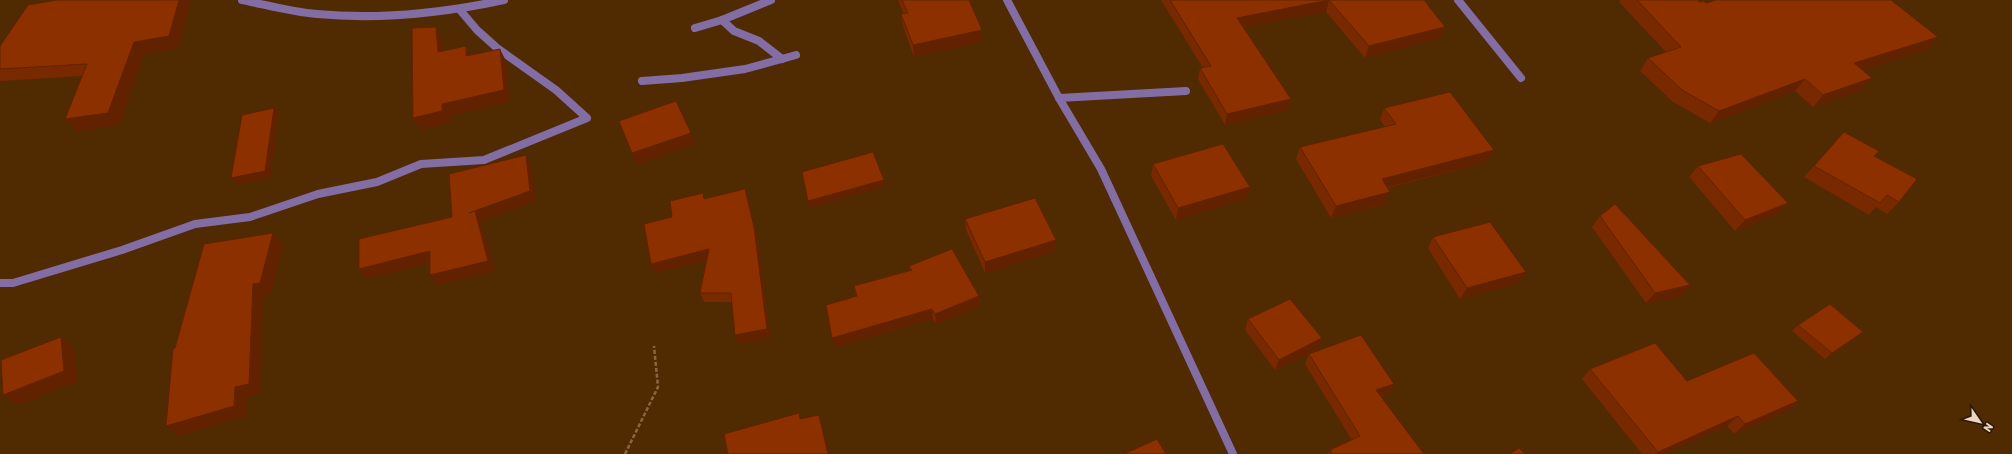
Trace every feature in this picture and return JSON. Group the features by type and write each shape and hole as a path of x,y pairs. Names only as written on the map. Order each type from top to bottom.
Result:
{"street":[{"path":"242,0 327,15 397,16 460,10 504,0"},
{"path":"695,28 722,20 771,0"},
{"path":"1007,0 1059,98 1101,169 1233,454"},
{"path":"1458,0 1521,78"},
{"path":"0,283 13,283 122,250 194,224 250,217 318,194 377,182 421,164 484,160 587,118 556,90 497,48 477,30 460,10"},
{"path":"722,20 734,31 759,40 782,59"},
{"path":"642,81 682,78 745,69 796,55"},
{"path":"1059,98 1186,91"}],"path":[{"path":"625,454 658,387 654,346"}],"building":[{"path":"57,0 179,0 169,36 134,42 108,113 65,119 87,64 0,69 0,46 28,5"},
{"path":"902,0 969,0 982,30 913,45 901,14 908,13"},
{"path":"1170,0 1329,0 1237,18 1291,99 1227,114 1200,68 1211,66"},
{"path":"1329,0 1424,0 1445,27 1369,46"},
{"path":"1637,0 1698,0 1699,2 1704,1 1706,3 1716,0 1891,0 1938,37 1854,63 1872,78 1823,95 1805,79 1719,111 1682,90 1648,58 1681,47"},
{"path":"436,27 438,52 466,46 466,56 500,49 504,90 442,104 442,111 413,118 412,28"},
{"path":"1450,92 1494,150 1382,179 1390,192 1336,206 1300,147 1396,124 1384,108"},
{"path":"676,101 691,133 632,153 619,121"},
{"path":"274,108 265,171 231,178 242,115"},
{"path":"1844,132 1879,151 1874,156 1917,179 1899,202 1887,195 1880,203 1814,166"},
{"path":"1223,144 1250,187 1178,208 1153,164"},
{"path":"873,152 884,180 808,201 802,172"},
{"path":"1741,154 1788,203 1745,220 1698,166"},
{"path":"526,155 530,191 469,213 475,211 488,261 430,275 430,251 359,269 359,239 452,217 449,174"},
{"path":"745,189 754,227 767,329 735,335 731,293 700,293 709,249 651,264 644,224 672,217 670,201 703,193 704,199"},
{"path":"1035,198 1056,240 985,262 965,219"},
{"path":"1615,204 1690,285 1655,293 1600,216"},
{"path":"1490,222 1526,272 1467,288 1433,237"},
{"path":"273,233 260,283 253,284 249,384 235,387 234,406 166,426 173,349 175,348 204,244"},
{"path":"952,249 979,296 935,314 932,309 832,338 826,305 857,296 854,286 912,270 909,266"},
{"path":"1290,299 1322,338 1279,360 1248,319"},
{"path":"1830,304 1863,332 1832,353 1798,325"},
{"path":"1361,335 1394,384 1376,390 1424,454 1332,454 1330,450 1360,436 1309,354"},
{"path":"61,337 64,371 3,395 1,360"},
{"path":"1655,343 1687,381 1754,353 1798,401 1745,424 1738,416 1658,452 1590,369"},
{"path":"799,413 800,419 819,415 828,454 728,454 724,434"},
{"path":"1157,439 1166,454 1124,454"},
{"path":"1519,448 1525,454 1510,454"}]}
